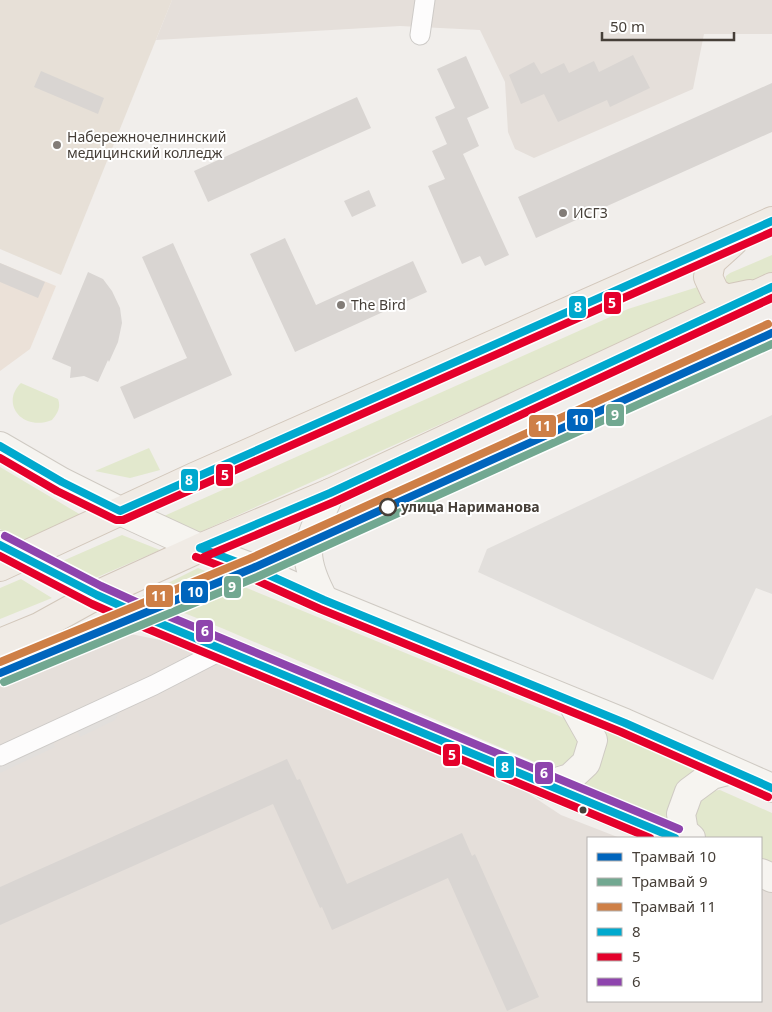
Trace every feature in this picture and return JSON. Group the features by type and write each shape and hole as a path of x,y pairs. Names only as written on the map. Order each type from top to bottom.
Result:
{"main road":[{"path":"7,556 120,511 772,221"},
{"path":"740,236 711,262 708,277 715,292 726,299 769,289"},
{"path":"0,643 39,627 97,595 200,548 330,493 769,289"},
{"path":"0,446 62,482 200,548 253,568 324,600 571,701 772,788"},
{"path":"324,600 316,586 308,553 310,542 330,493"},
{"path":"7,556 222,650 673,837"},
{"path":"546,785 570,778 586,764 593,740 571,701"},
{"path":"690,837 684,832 681,814 689,792 712,775 731,770"}],"street":[{"path":"420,35 425,0"},
{"path":"0,756 154,685 222,650"}],"shaded area":[{"name":"Набережночелнинский медицинский колледж","path":"0,0 172,0 61,275 0,249"},
{"path":"172,0 772,0 772,34 704,34 693,89 534,158 515,149 508,132 505,82 480,30 400,26 156,40"},
{"path":"0,263 56,286 30,349 0,371"},
{"path":"772,415 772,594 756,588 713,680 478,572 487,549"},
{"path":"106,629 170,642 514,784 561,815 617,837 587,837 587,1002 762,1002 762,887 772,891 772,1012 0,1012 0,670 68,640"},
{"path":"123,705 115,720 80,737 75,727"},
{"path":"50,736 55,747 0,773 0,760"}],"green space":[{"path":"772,255 772,276 732,290 725,282 726,276 730,273"},
{"path":"704,285 712,303 200,532 164,516 628,309"},
{"path":"21,383 58,399 58,410 52,420 41,423 32,422 23,419 17,414 13,399 15,391"},
{"path":"149,448 160,470 130,478 95,471"},
{"path":"0,467 81,515 22,542 0,529"},
{"path":"122,535 160,550 93,579 58,563"},
{"path":"198,568 574,722 578,742 576,756 564,764 544,766 224,629 142,596"},
{"path":"21,579 52,598 0,619 0,588"},
{"path":"596,724 700,770 688,775 680,784 672,825 576,789"},
{"path":"720,790 772,813 772,865 762,860 762,837 705,837 696,831 694,805 711,791"}],"building":[{"path":"633,55 650,88 610,107 607,100 558,122 544,94 521,104 509,75 534,62 541,74 564,63 569,73 594,61 599,72"},
{"path":"466,56 489,108 467,118 479,146 463,154 509,255 485,266 480,256 462,264 428,186 445,179 432,151 447,144 435,117 455,108 437,69"},
{"path":"41,71 104,98 98,114 34,87"},
{"path":"772,83 772,132 536,238 518,197"},
{"path":"357,97 371,128 208,202 194,171"},
{"path":"369,190 376,206 352,217 344,201"},
{"path":"285,238 316,305 413,261 427,292 295,352 250,254"},
{"path":"173,243 232,375 134,419 120,387 187,358 142,257"},
{"path":"0,263 45,282 38,298 0,282"},
{"path":"88,272 103,279 112,291 120,308 122,323 118,342 98,382 84,376 70,378 71,367 52,359"},
{"path":"287,759 297,780 300,779 347,884 462,833 472,856 475,854 539,997 507,1011 448,878 332,930 322,907 320,908 273,804 0,925 0,887"}],"tram line":[{"name":"11","path":"0,662 249,559 768,324"},
{"name":"10","path":"0,673 253,568 772,333"},
{"name":"9","path":"4,682 257,577 772,344"}],"transit line":[{"name":"8","path":"0,446 62,482 120,511 772,221"},
{"name":"5","path":"0,458 57,491 116,520 123,520 772,232"},
{"name":"8","path":"200,548 330,493 772,287"},
{"name":"5","path":"204,557 334,502 772,298"},
{"name":"6","path":"5,536 101,586 156,611 679,829"},
{"name":"8","path":"0,545 97,595 152,620 673,837"},
{"name":"8","path":"200,548 253,568 324,600 625,723 772,788"},
{"name":"5","path":"0,556 92,604 148,629 648,837"},
{"name":"5","path":"196,557 249,577 320,609 621,732 768,797"}],"place":[{"name":"Набережночелнинский медицинский колледж","path":"57,145"},
{"name":"ИСГЗ","path":"563,213"},
{"name":"The Bird","path":"341,305"},
{"name":"улица Нариманова","path":"388,507"}]}
